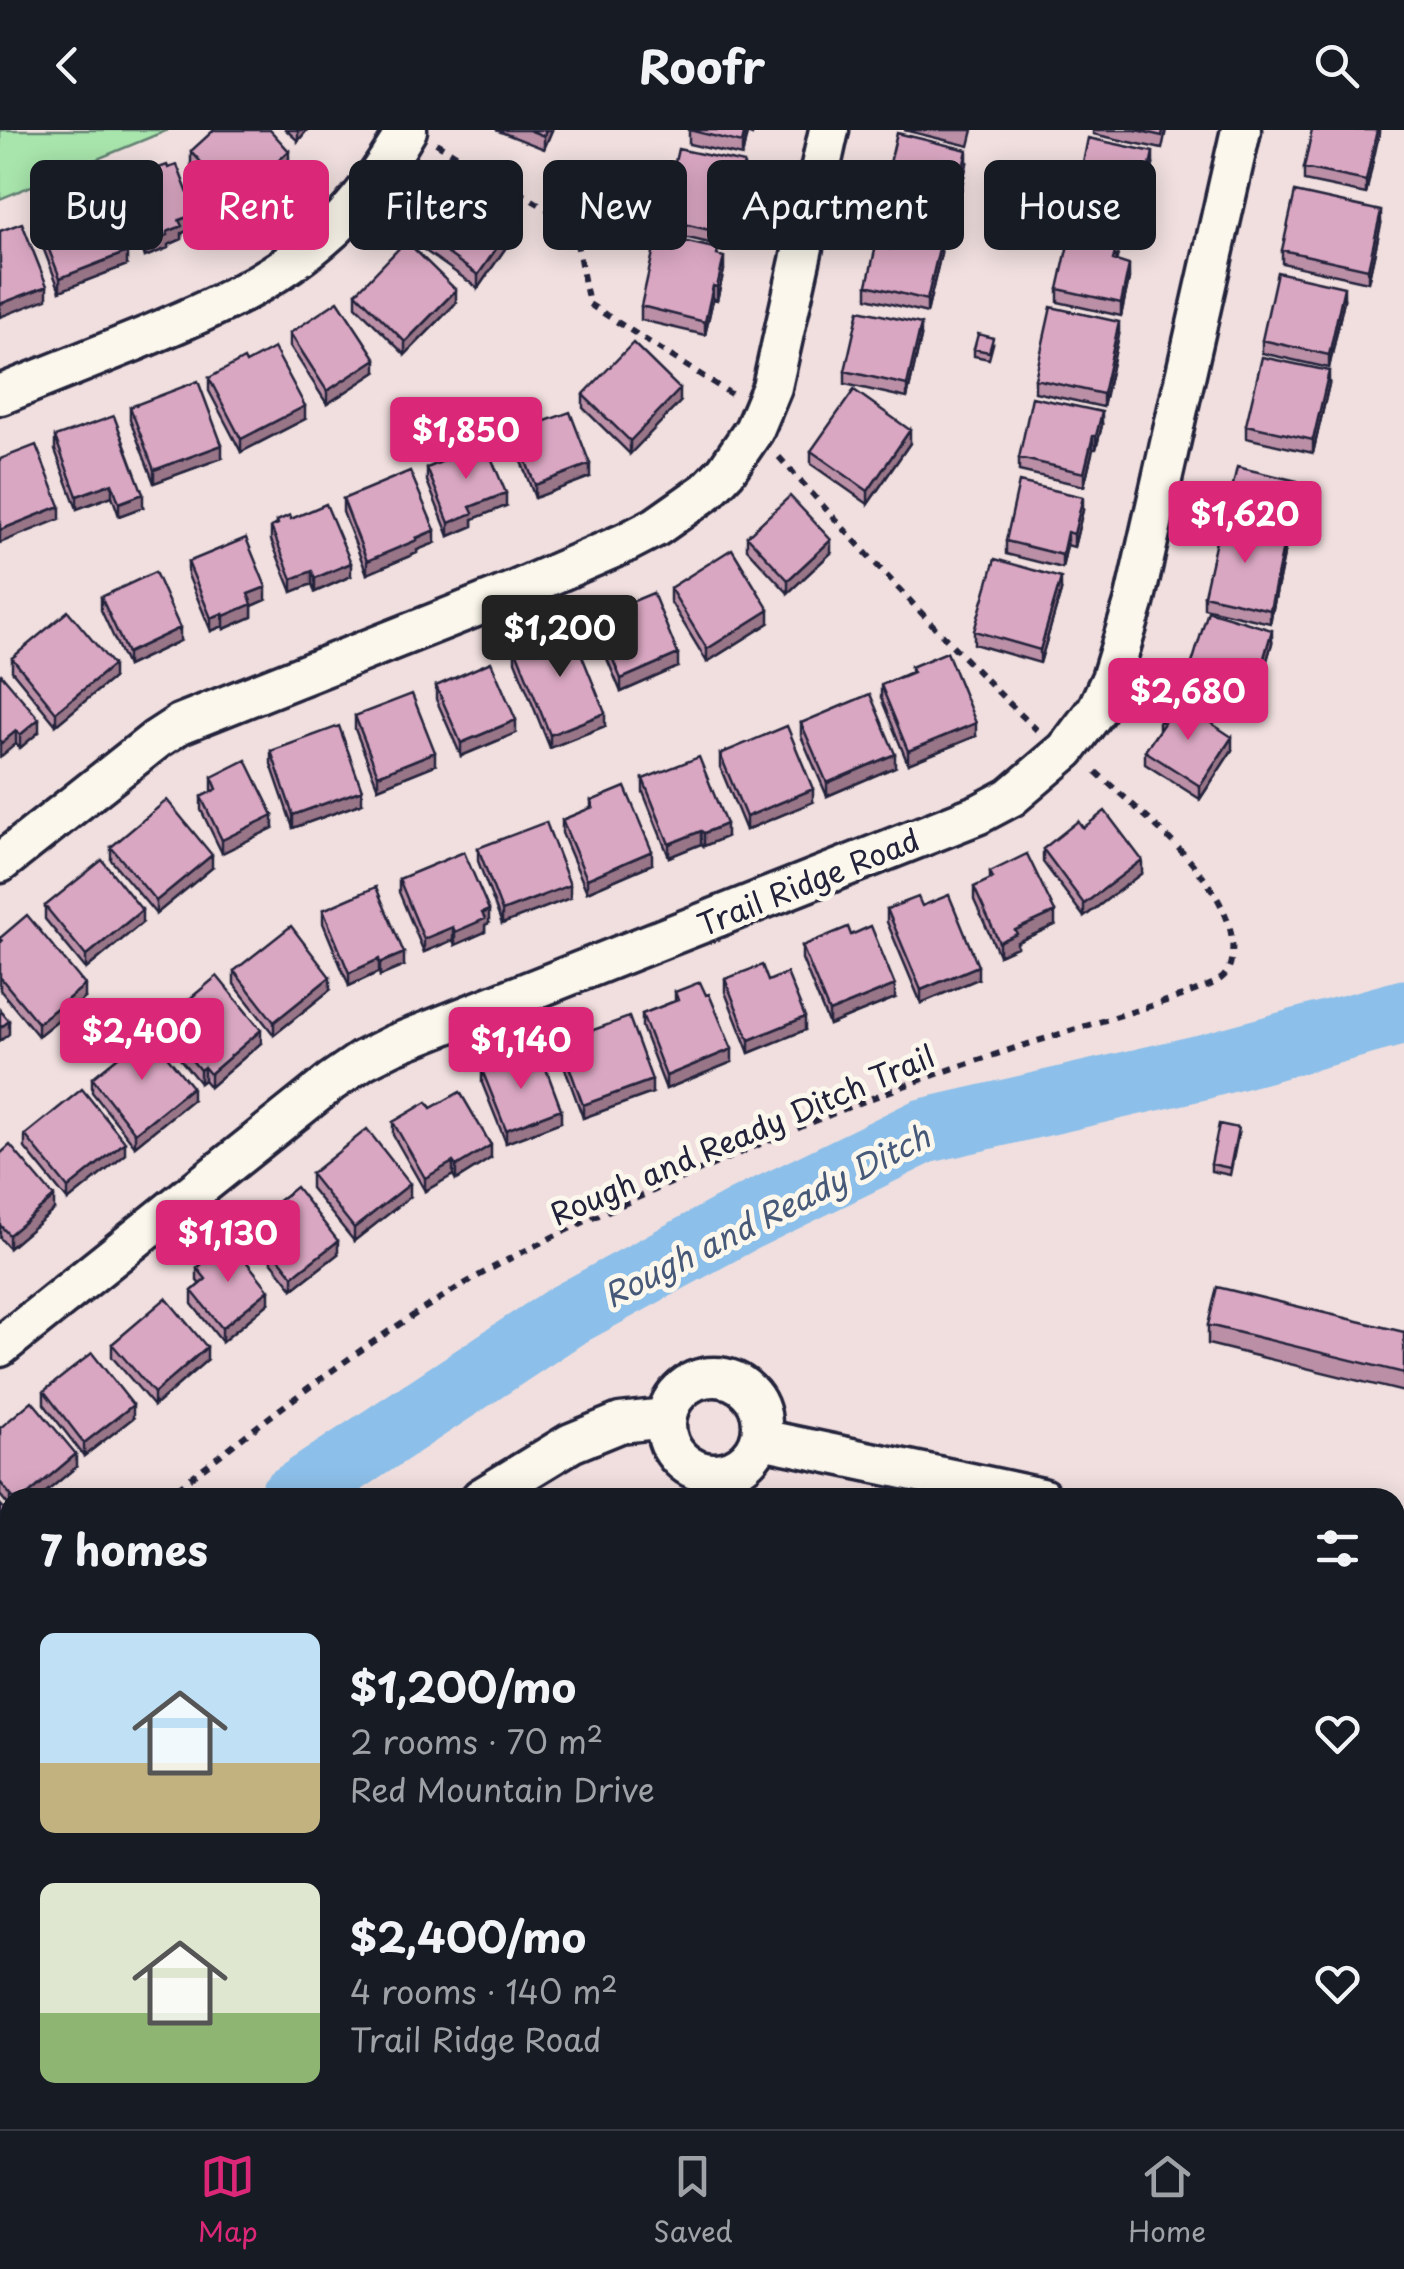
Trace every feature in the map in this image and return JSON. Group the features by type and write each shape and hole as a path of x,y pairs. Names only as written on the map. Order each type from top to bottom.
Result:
{"street":[{"path":"0,863 180,724 498,598 625,543 656,527 707,491 726,471 758,421 779,360 829,130"},
{"name":"Trail Ridge Road","path":"0,1347 363,1060 979,814 1011,797 1065,750 1105,695 1134,604 1241,130"},
{"path":"0,396 249,291 336,226 418,135"},
{"path":"709,1376 740,1384 760,1408 760,1439 754,1454 728,1472 711,1474 695,1470 682,1462 666,1434 671,1402 681,1389 709,1376"},
{"path":"498,1488 571,1443 620,1423 666,1418"},
{"path":"760,1439 994,1488"}],"path":[{"path":"418,135 560,216 574,229 589,304 758,421 976,670 1065,750"},
{"name":"Rough and Ready Ditch Trail","path":"178,1488 289,1401 374,1342 441,1297 542,1243 850,1107 1182,996 1222,978 1230,965 1232,936 1210,884 1160,831 1065,750"}],"green space":[{"path":"0,130 168,130 95,160 30,160 30,187 0,199"}],"building":[{"path":"214,130 270,130 289,151 279,160 199,160 191,151"},
{"path":"689,130 745,130 742,143"},
{"path":"1136,130 1163,130 1162,136"},
{"path":"1312,130 1377,130 1366,181 1304,168"},
{"path":"897,133 967,150 964,164 964,160 891,160"},
{"path":"1088,138 1153,152 1151,160 1084,160"},
{"path":"678,149 730,160 707,160 707,229 687,225 687,160 675,160"},
{"path":"177,165 183,180 183,219 179,220 182,226 163,237 163,166"},
{"path":"1295,192 1381,211 1368,269 1282,250"},
{"path":"22,223 47,286 0,304 0,231"},
{"path":"687,242 718,250 717,255 724,257 705,322 641,306 654,250 687,250"},
{"path":"49,250 126,250 127,252 60,278"},
{"path":"397,250 415,250 456,290 405,342 356,293"},
{"path":"443,250 495,250 478,275"},
{"path":"875,250 939,250 927,300 867,285"},
{"path":"1067,250 1116,250 1113,260 1129,265 1121,303 1058,289"},
{"path":"1277,272 1344,287 1329,355 1262,340"},
{"path":"338,301 376,359 327,391 290,333"},
{"path":"1051,307 1119,322 1103,394 1035,379"},
{"path":"859,310 921,324 907,385 845,371"},
{"path":"978,334 993,338 989,352 974,349"},
{"path":"633,343 680,389 630,441 583,395"},
{"path":"274,348 305,406 241,439 209,378"},
{"path":"1262,357 1329,371 1313,440 1246,425"},
{"path":"198,381 222,445 154,470 130,407"},
{"path":"854,390 910,430 868,491 811,451"},
{"path":"1032,397 1102,412 1084,473 1019,458"},
{"path":"570,412 590,464 535,485 514,430 535,420 537,424"},
{"path":"114,416 143,494 119,503 112,483 77,496 55,437"},
{"path":"485,443 506,493 470,507 473,513 449,523 427,468"},
{"path":"36,445 60,506 0,530 0,459"},
{"path":"1237,467 1297,481 1287,521 1228,507"},
{"path":"410,471 435,530 367,561 343,499"},
{"path":"1019,482 1083,497 1074,534 1067,532 1062,555 1006,541"},
{"path":"790,496 831,540 788,580 747,536"},
{"path":"326,504 351,563 315,578 312,571 292,579 271,527 290,515 291,519"},
{"path":"1220,523 1285,537 1270,610 1204,595"},
{"path":"246,538 266,587 248,594 252,604 211,618 188,562"},
{"path":"732,549 769,610 707,649 670,588"},
{"path":"995,559 1061,578 1040,650 974,631"},
{"path":"155,572 180,628 127,653 101,597"},
{"path":"653,593 678,654 621,679 595,617"},
{"path":"68,611 113,665 56,712 12,658"},
{"path":"1208,611 1272,630 1252,699 1187,680"},
{"path":"570,626 605,713 550,735 515,648"},
{"path":"947,652 976,723 908,751 881,685"},
{"path":"491,662 516,720 461,743 436,686"},
{"path":"0,675 39,719 20,735 16,731 0,744"},
{"path":"412,694 435,752 378,775 355,716"},
{"path":"870,694 895,754 827,783 801,723"},
{"path":"1173,698 1232,737 1200,786 1145,751 1164,723 1159,720"},
{"path":"339,726 362,790 293,815 271,751"},
{"path":"787,726 813,789 746,817 720,754"},
{"path":"699,757 726,824 669,844 643,779"},
{"path":"246,760 273,815 222,840 201,797 217,789 212,777"},
{"path":"625,787 652,851 587,879 562,820 593,807 591,801"},
{"path":"167,800 212,855 156,901 111,847"},
{"path":"1105,811 1142,860 1084,904 1043,849 1078,821 1083,828"},
{"path":"546,822 570,885 502,911 478,848"},
{"path":"464,852 489,910 482,913 485,919 455,932 453,927 424,939 399,879"},
{"path":"1027,854 1055,912 1015,930 1017,934 999,942 974,887 993,878 990,872"},
{"path":"102,860 142,910 86,956 45,906"},
{"path":"376,887 404,953 349,973 323,910"},
{"path":"949,895 978,966 921,990 887,909 918,897 922,906"},
{"path":"27,915 85,985 38,1023 0,977 0,938"},
{"path":"291,926 330,977 274,1022 234,971"},
{"path":"871,926 895,985 829,1012 802,946 848,927 851,935"},
{"path":"762,965 768,981 787,973 805,1017 749,1040 725,979"},
{"path":"217,976 261,1030 210,1074 204,1067 200,1070 161,1023"},
{"path":"700,982 732,1049 666,1076 642,1014 678,1000 675,992"},
{"path":"0,1010 9,1021 0,1028"},
{"path":"629,1017 652,1080 583,1105 560,1042"},
{"path":"148,1033 192,1087 135,1133 92,1078"},
{"path":"520,1056 527,1074 545,1066 561,1109 506,1130 482,1070"},
{"path":"82,1089 125,1142 68,1188 25,1135"},
{"path":"460,1092 491,1145 456,1166 453,1162 425,1178 393,1122 427,1102 431,1108"},
{"path":"1219,1124 1238,1128 1230,1168 1211,1164"},
{"path":"367,1129 410,1184 354,1228 311,1174"},
{"path":"10,1145 54,1197 9,1235 0,1225 0,1154"},
{"path":"296,1187 338,1241 293,1276 251,1223"},
{"path":"230,1241 269,1290 222,1328 192,1291 206,1279 197,1268"},
{"path":"1217,1287 1404,1332 1404,1373 1208,1325"},
{"path":"166,1298 207,1347 154,1393 112,1344"},
{"path":"92,1353 133,1405 84,1443 44,1391"},
{"path":"32,1401 76,1454 36,1488 5,1488 0,1482 0,1428"}],"waterway":[{"name":"Rough and Ready Ditch","path":"306,1488 566,1316 744,1219 924,1131 1202,1067 1404,1012"}]}
